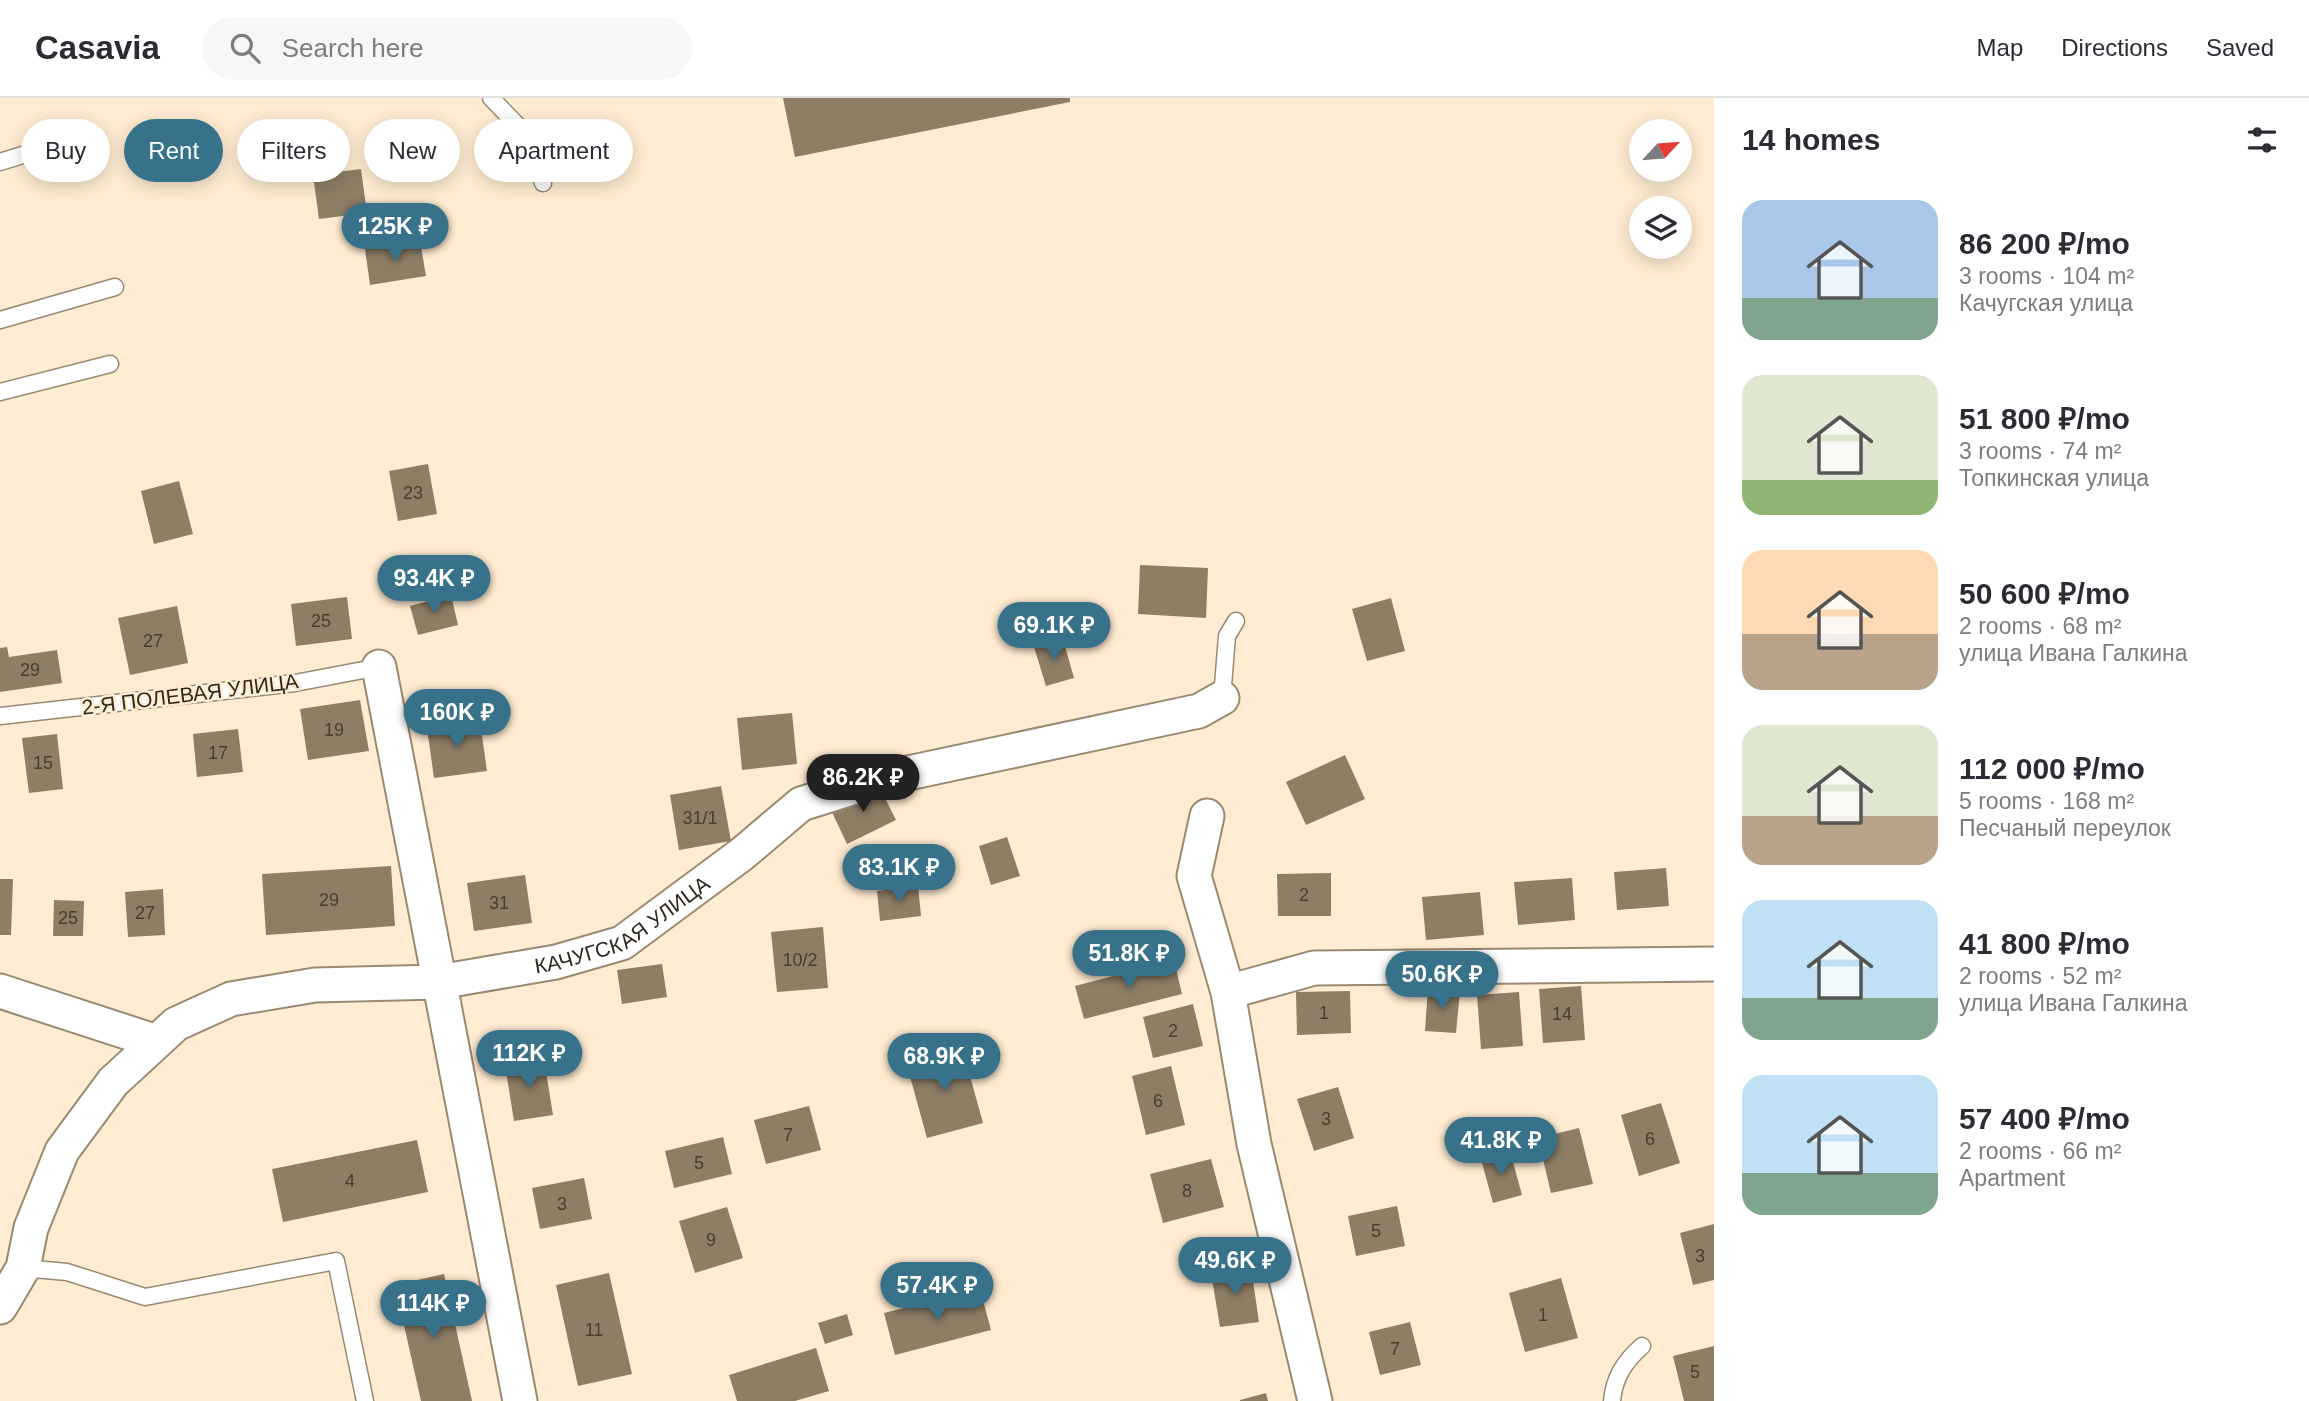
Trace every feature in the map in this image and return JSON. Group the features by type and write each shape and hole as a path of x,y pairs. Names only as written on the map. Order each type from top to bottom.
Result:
{"street":[{"path":"379,667 520,1401"},
{"name":"КАЧУГСКАЯ УЛИЦА","path":"0,1307 23,1268 31,1228 62,1151 113,1082 154,1041 176,1024 231,999 315,985 439,982 556,962 622,943 742,854 801,804 880,779 1199,711 1222,698"},
{"path":"1207,816 1194,876 1228,992 1254,1144 1315,1401"},
{"path":"1228,992 1314,968 1714,964"},
{"path":"0,991 154,1041"}],"lane":[{"path":"491,98 522,130 543,183"},
{"path":"0,162 21,155"},
{"path":"0,320 115,287"},
{"path":"0,392 110,364"},
{"path":"1222,698 1227,636 1236,621"},
{"name":"2-Я ПОЛЕВАЯ УЛИЦА","path":"0,716 295,683 379,667"},
{"path":"23,1268 67,1272 145,1297 336,1261 365,1401"},
{"path":"1612,1401 1614,1385 1622,1368 1642,1346"}],"building":[{"path":"783,98 1070,98 1070,102 795,157"},
{"path":"361,169 367,213 319,219 314,182 350,182 350,170"},
{"path":"420,241 426,276 370,285 365,249"},
{"path":"428,464 437,514 398,521 389,471"},
{"path":"179,481 193,534 154,544 141,491"},
{"path":"1140,565 1208,568 1206,618 1138,614"},
{"path":"451,595 458,625 418,635 410,606"},
{"path":"347,597 352,639 296,646 291,604"},
{"path":"1391,598 1405,651 1367,661 1352,609"},
{"path":"177,606 188,663 130,675 118,618"},
{"path":"1063,639 1074,678 1046,686 1034,647"},
{"path":"7,647 9,657 57,650 62,683 0,692 0,648"},
{"path":"360,700 369,751 308,760 300,709"},
{"path":"792,713 797,764 742,770 737,718"},
{"path":"480,721 487,771 434,778 427,728"},
{"path":"238,729 243,772 197,777 193,734"},
{"path":"57,734 63,789 29,793 22,738"},
{"path":"1345,755 1365,799 1306,825 1286,782"},
{"path":"878,784 896,820 847,844 830,808"},
{"path":"721,786 731,841 679,850 670,795"},
{"path":"1007,837 1020,876 991,885 979,846"},
{"path":"391,866 395,926 266,935 262,874"},
{"path":"1666,868 1669,906 1617,910 1614,872"},
{"path":"1331,873 1331,916 1278,916 1277,874"},
{"path":"525,875 532,923 474,931 467,883"},
{"path":"1572,878 1575,920 1518,925 1514,882"},
{"path":"0,879 13,879 11,935 0,935"},
{"path":"918,886 921,916 880,921 877,891"},
{"path":"163,889 165,935 128,937 125,892"},
{"path":"1480,892 1484,935 1426,940 1422,897"},
{"path":"54,900 84,901 83,936 53,936"},
{"path":"823,927 828,988 777,992 771,932"},
{"path":"1174,960 1182,994 1084,1019 1075,986"},
{"path":"662,964 667,997 622,1004 617,970"},
{"path":"1581,986 1585,1040 1543,1043 1539,989"},
{"path":"1428,988 1460,991 1456,1033 1425,1031"},
{"path":"1350,991 1351,1033 1297,1035 1296,992"},
{"path":"1519,992 1523,1046 1481,1049 1477,995"},
{"path":"1193,1004 1203,1046 1153,1058 1143,1017"},
{"path":"962,1047 983,1123 927,1138 906,1062"},
{"path":"544,1059 553,1115 514,1121 505,1065"},
{"path":"1171,1066 1185,1125 1146,1135 1132,1076"},
{"path":"1338,1087 1354,1138 1314,1151 1297,1099"},
{"path":"1661,1103 1680,1163 1639,1176 1621,1115"},
{"path":"809,1106 821,1150 766,1164 754,1120"},
{"path":"1579,1128 1593,1184 1551,1193 1538,1138"},
{"path":"723,1137 732,1174 674,1188 665,1151"},
{"path":"417,1140 428,1192 283,1222 272,1169"},
{"path":"1510,1151 1522,1195 1493,1203 1481,1159"},
{"path":"1211,1159 1224,1207 1163,1223 1150,1174"},
{"path":"584,1178 592,1219 540,1229 532,1188"},
{"path":"1397,1206 1405,1246 1356,1256 1348,1216"},
{"path":"727,1207 743,1258 695,1273 679,1221"},
{"path":"1714,1224 1714,1280 1693,1285 1680,1233"},
{"path":"1251,1267 1259,1322 1220,1327 1211,1273"},
{"path":"609,1273 632,1374 578,1386 556,1285"},
{"path":"444,1274 472,1401 421,1401 395,1285"},
{"path":"1561,1278 1578,1338 1525,1352 1509,1293"},
{"path":"980,1289 991,1330 895,1355 884,1313"},
{"path":"847,1314 853,1335 825,1344 818,1323"},
{"path":"1410,1322 1421,1365 1380,1375 1369,1332"},
{"path":"1714,1346 1714,1401 1684,1401 1673,1356"},
{"path":"816,1348 829,1391 795,1401 737,1401 729,1375"},
{"path":"1266,1393 1268,1401 1240,1401 1240,1400"}]}
